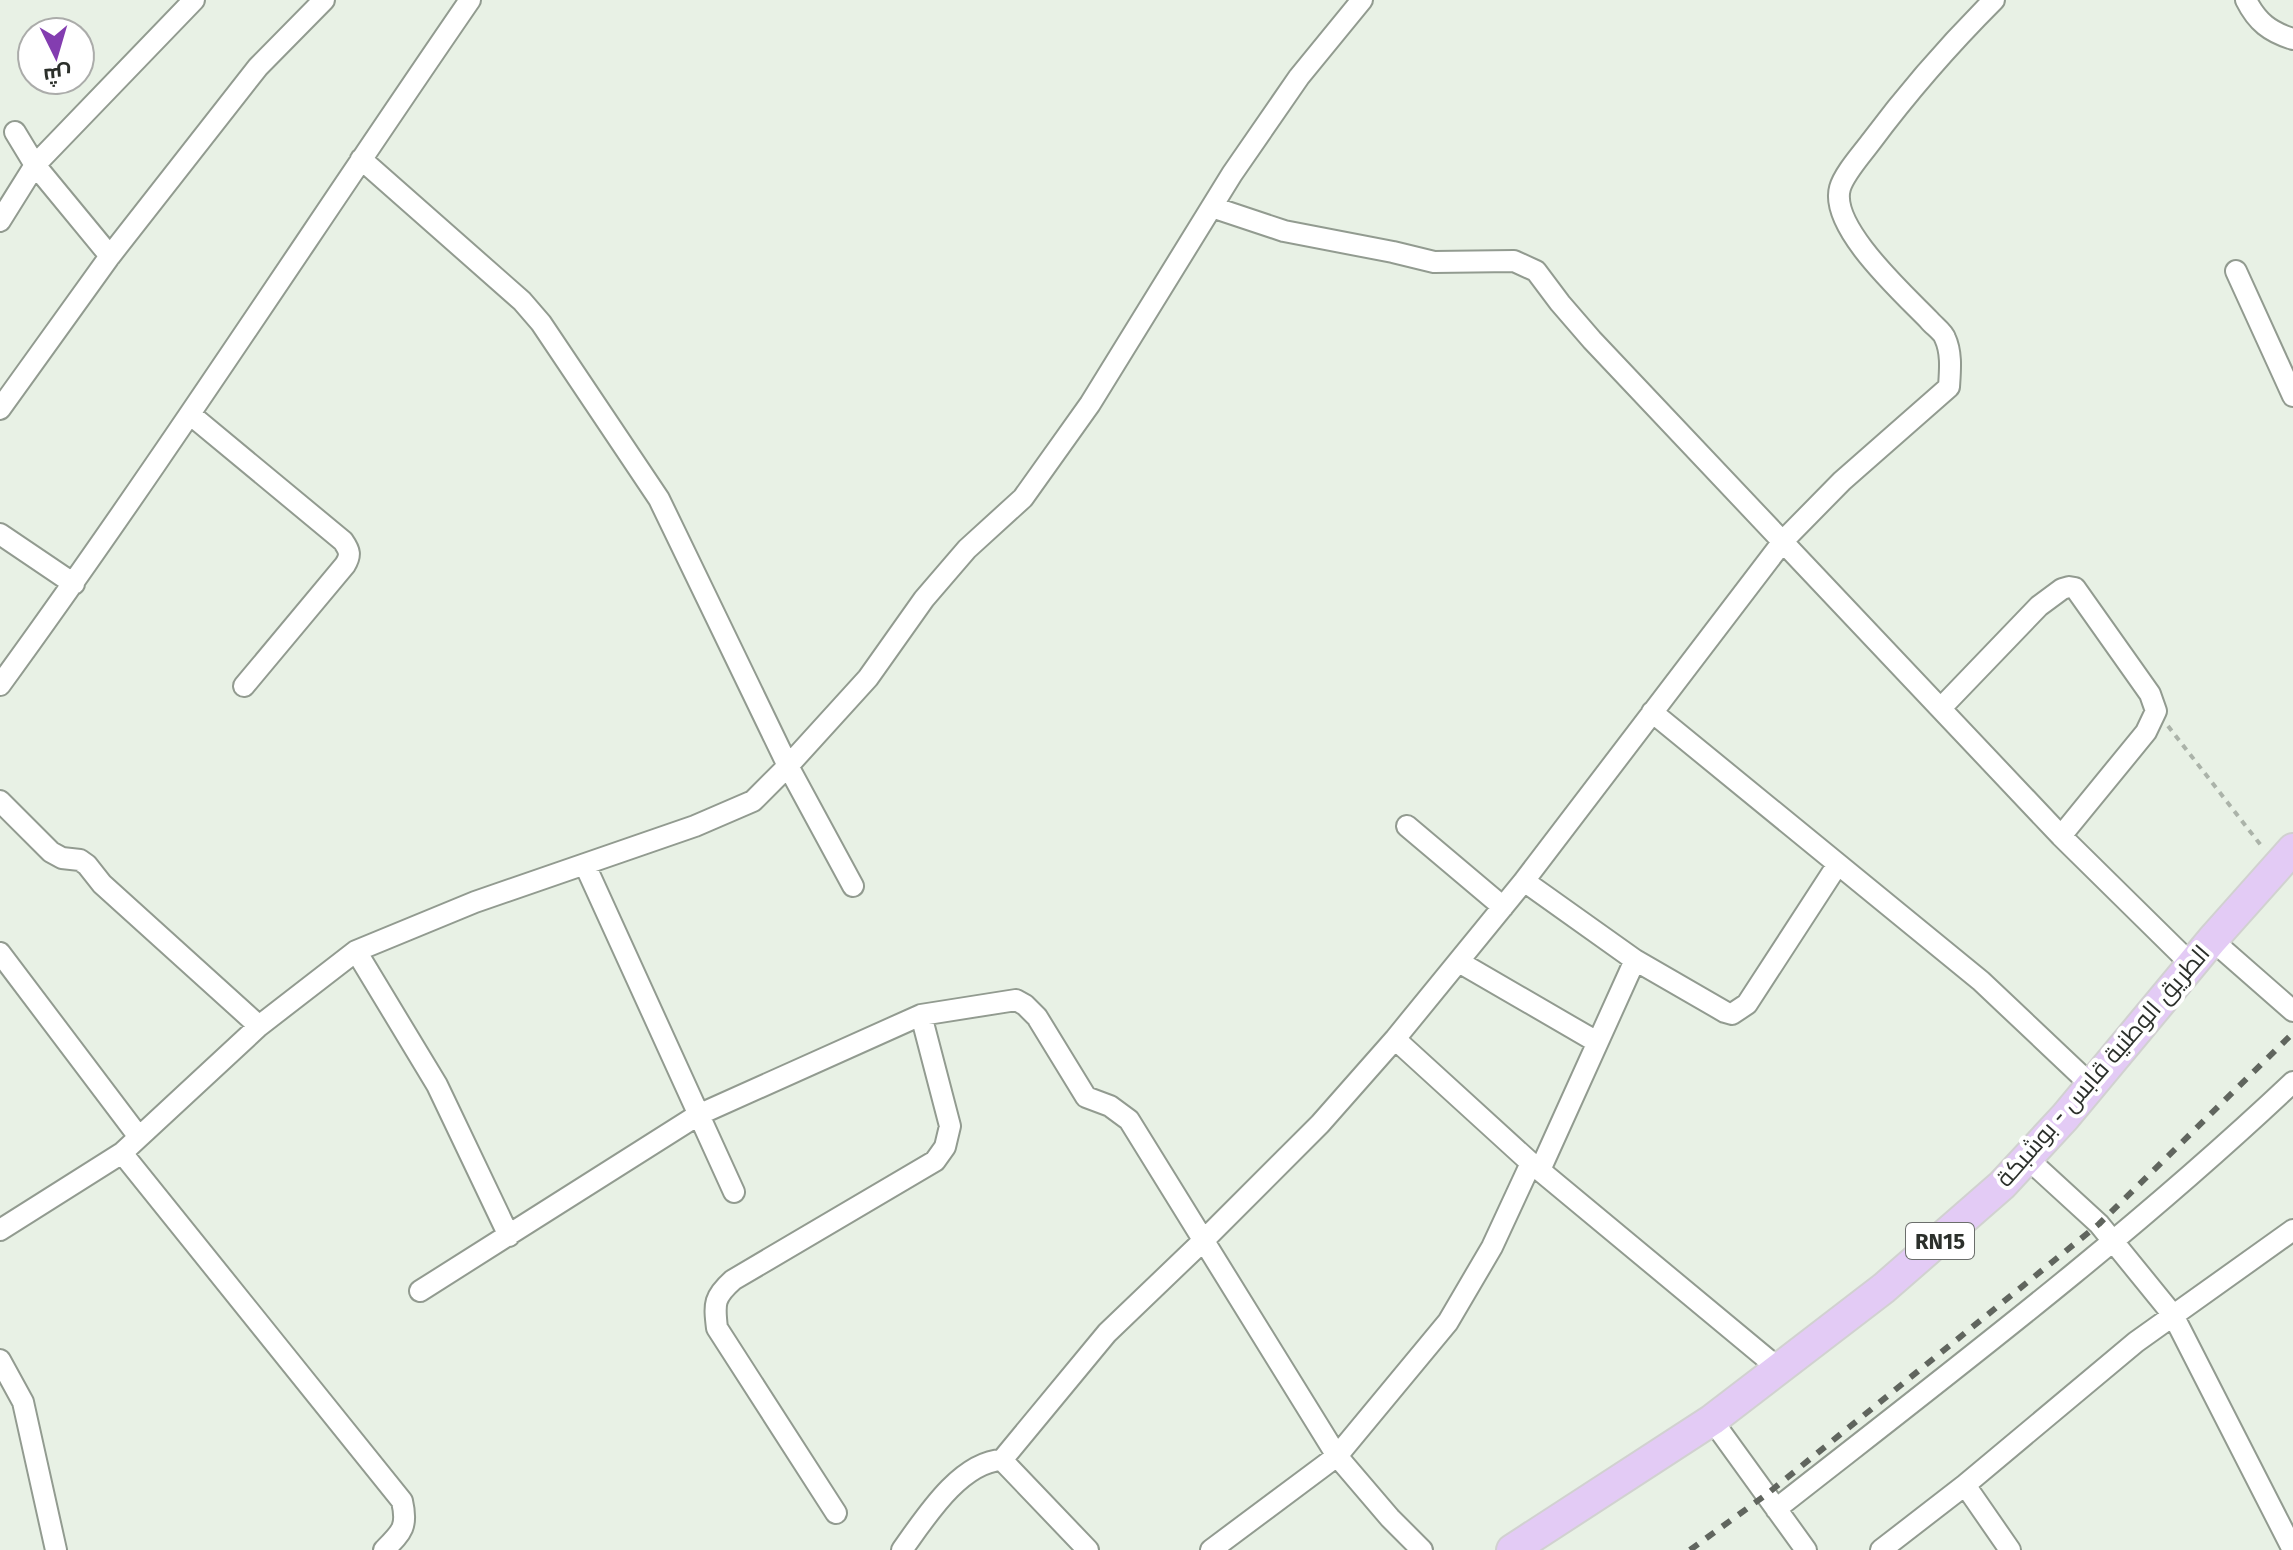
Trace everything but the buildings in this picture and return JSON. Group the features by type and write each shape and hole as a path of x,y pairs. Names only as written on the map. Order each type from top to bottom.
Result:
{"main road":[{"name":"الطريق الوطنية قابس - بوشبكة","path":"1512,1550 1712,1420 1884,1288 2002,1185 2286,858"}],"street":[{"path":"0,221 35,165 194,0"},
{"path":"0,409 110,256 258,67 324,0"},
{"path":"3,677 74,584 191,415 470,0"},
{"path":"0,1230 122,1153 259,1026 356,951 475,902 695,826 753,801 868,678 924,599 967,549 1023,498 1090,404 1232,174 1299,77 1362,0"},
{"path":"902,1550 932,1509 973,1468 1002,1460 1107,1333 1320,1124 1395,1039 1524,881 1784,540 1842,481 1949,387 1950,363 1945,337 1874,262 1850,230 1839,210 1840,188 1903,99 1960,33 1994,0"},
{"path":"2246,0 2261,23 2276,34 2293,39"},
{"path":"15,132 35,165 110,256"},
{"path":"361,159 522,301 541,323 659,499 788,766 853,886"},
{"path":"1212,207 1284,231 1434,262 1514,261 1536,271 1592,340 2061,836 2192,965"},
{"path":"2236,271 2293,396"},
{"path":"191,415 343,541 350,551 345,565 244,686"},
{"path":"0,534 74,584"},
{"path":"1941,708 2039,606 2062,589 2075,588 2150,694 2156,711 2146,732 2061,836"},
{"path":"1652,712 1981,981 2091,1085"},
{"path":"0,801 51,852 87,865 102,884 259,1026"},
{"path":"1407,826 1503,907"},
{"path":"1524,881 1635,960 1732,1014 1747,1004 1838,864"},
{"path":"585,865 734,1192"},
{"path":"2212,940 2293,1011"},
{"path":"356,951 437,1085 509,1236"},
{"path":"0,953 139,1137"},
{"path":"1211,1550 1337,1456 1448,1322 1536,1167 1635,960"},
{"path":"1459,962 1597,1042"},
{"path":"420,1291 698,1115 921,1015 1016,1000 1037,1017 1086,1097 1110,1106 1129,1120 1337,1456 1422,1550"},
{"path":"836,1513 717,1328 714,1307 719,1293 733,1280 935,1161 945,1147 950,1126 921,1015"},
{"path":"1395,1039 1536,1167 1778,1368"},
{"path":"1776,1509 2045,1298 2244,1129 2293,1082"},
{"path":"122,1153 402,1501 406,1519 400,1533 384,1550"},
{"path":"2027,1158 2099,1224 2173,1315 2293,1550"},
{"path":"1881,1550 1965,1485 2136,1342 2293,1230"},
{"path":"0,1360 23,1402 56,1550"},
{"path":"1712,1420 1806,1550"},
{"path":"1002,1460 1088,1550"},
{"path":"1965,1485 2010,1550"}],"path":[{"path":"2156,711 2286,858"}],"railway":[{"path":"1690,1550 1767,1494 2099,1224 2293,1033"}]}
